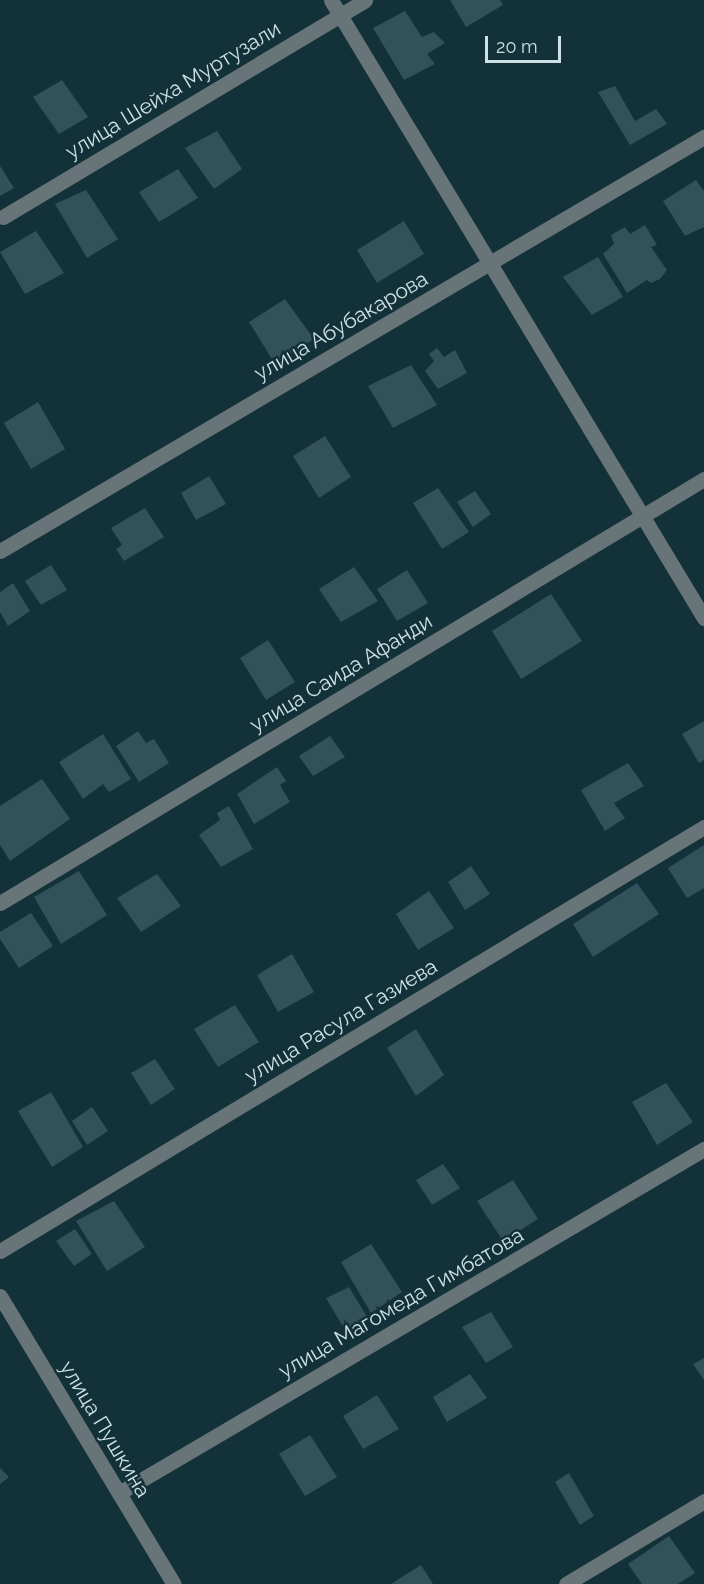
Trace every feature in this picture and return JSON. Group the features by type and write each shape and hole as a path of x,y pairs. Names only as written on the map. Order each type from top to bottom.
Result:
{"street":[{"path":"331,0 704,618"},
{"name":"улица Шейха Муртузали","path":"3,217 365,0"},
{"name":"улица Абубакарова","path":"0,551 704,137"},
{"name":"улица Саида Афанди","path":"0,903 704,479"},
{"name":"улица Расула Газиева","path":"0,1251 704,827"},
{"name":"улица Магомеда Гимбатова","path":"119,1493 704,1149"},
{"name":"улица Пушкина","path":"0,1296 174,1584"},
{"path":"566,1584 704,1501"}],"building":[{"path":"450,0 500,0 503,5 466,27"},
{"path":"405,11 422,37 434,32 445,43 427,54 435,64 404,80 373,28"},
{"path":"62,80 88,117 59,134 33,97"},
{"path":"615,86 635,121 656,109 667,124 630,145 598,92"},
{"path":"217,131 242,169 214,189 185,148"},
{"path":"0,166 14,188 0,196"},
{"path":"178,169 198,198 159,222 139,192"},
{"path":"696,180 704,191 704,227 685,236 663,201"},
{"path":"86,190 118,239 87,258 55,204"},
{"path":"404,221 424,254 377,283 357,250"},
{"path":"645,225 657,245 651,247 667,270 660,279 651,283 647,280 627,293 603,254 614,244 611,235 625,227 630,234"},
{"path":"36,231 64,273 25,294 0,252"},
{"path":"598,257 623,297 592,315 563,277"},
{"path":"285,299 314,339 275,364 249,322"},
{"path":"437,348 444,357 455,350 467,373 438,389 425,371 434,361 429,354"},
{"path":"411,365 437,405 393,428 368,386"},
{"path":"38,402 65,449 31,469 4,423"},
{"path":"325,436 351,477 319,498 293,456"},
{"path":"209,476 226,504 196,520 181,493"},
{"path":"438,488 469,532 442,549 413,503"},
{"path":"475,491 491,514 473,527 457,502"},
{"path":"145,508 164,537 124,561 116,549 122,545 111,528"},
{"path":"51,565 67,590 41,605 25,581"},
{"path":"354,567 378,601 341,622 319,589"},
{"path":"407,570 428,603 397,621 377,589"},
{"path":"13,583 30,611 8,626 0,612 0,592"},
{"path":"551,594 582,641 521,679 492,631"},
{"path":"268,640 295,682 266,700 240,658"},
{"path":"704,721 704,760 699,763 682,734"},
{"path":"138,731 146,743 154,739 169,763 139,782 116,746"},
{"path":"103,734 131,779 109,792 103,784 83,799 59,762"},
{"path":"330,736 345,757 313,776 299,756"},
{"path":"628,763 644,786 614,803 625,818 605,831 581,790"},
{"path":"277,767 286,781 280,785 290,802 254,824 237,794"},
{"path":"42,779 70,819 10,861 0,845 0,806"},
{"path":"229,806 253,849 221,867 199,835 220,820 217,813"},
{"path":"704,845 704,888 687,898 668,868"},
{"path":"471,866 490,894 465,910 448,882"},
{"path":"79,871 107,915 61,944 34,897"},
{"path":"157,874 181,906 141,932 117,898"},
{"path":"637,883 659,914 593,957 573,924"},
{"path":"429,891 454,928 418,950 396,914"},
{"path":"31,913 53,946 19,968 0,939 0,932"},
{"path":"292,954 314,992 278,1012 257,975"},
{"path":"235,1005 259,1042 218,1067 194,1029"},
{"path":"416,1029 444,1075 416,1096 387,1048"},
{"path":"155,1059 175,1089 151,1105 131,1073"},
{"path":"666,1083 693,1122 657,1145 632,1102"},
{"path":"51,1092 83,1147 52,1167 18,1111"},
{"path":"92,1107 108,1131 87,1145 72,1121"},
{"path":"443,1164 460,1188 432,1205 416,1180"},
{"path":"513,1180 538,1219 503,1241 477,1201"},
{"path":"114,1201 145,1247 107,1271 76,1221"},
{"path":"75,1229 92,1254 74,1266 56,1241"},
{"path":"371,1244 402,1292 371,1313 341,1262"},
{"path":"349,1287 369,1320 346,1332 326,1298"},
{"path":"491,1312 513,1347 486,1363 462,1327"},
{"path":"704,1358 704,1380 693,1364"},
{"path":"470,1374 487,1398 447,1422 433,1397"},
{"path":"377,1395 399,1429 363,1449 343,1416"},
{"path":"310,1435 337,1477 305,1496 279,1454"},
{"path":"0,1468 9,1477 0,1484"},
{"path":"569,1473 594,1516 580,1525 555,1482"},
{"path":"669,1536 695,1573 678,1584 642,1584 628,1564"},
{"path":"421,1565 433,1584 391,1584"}]}
